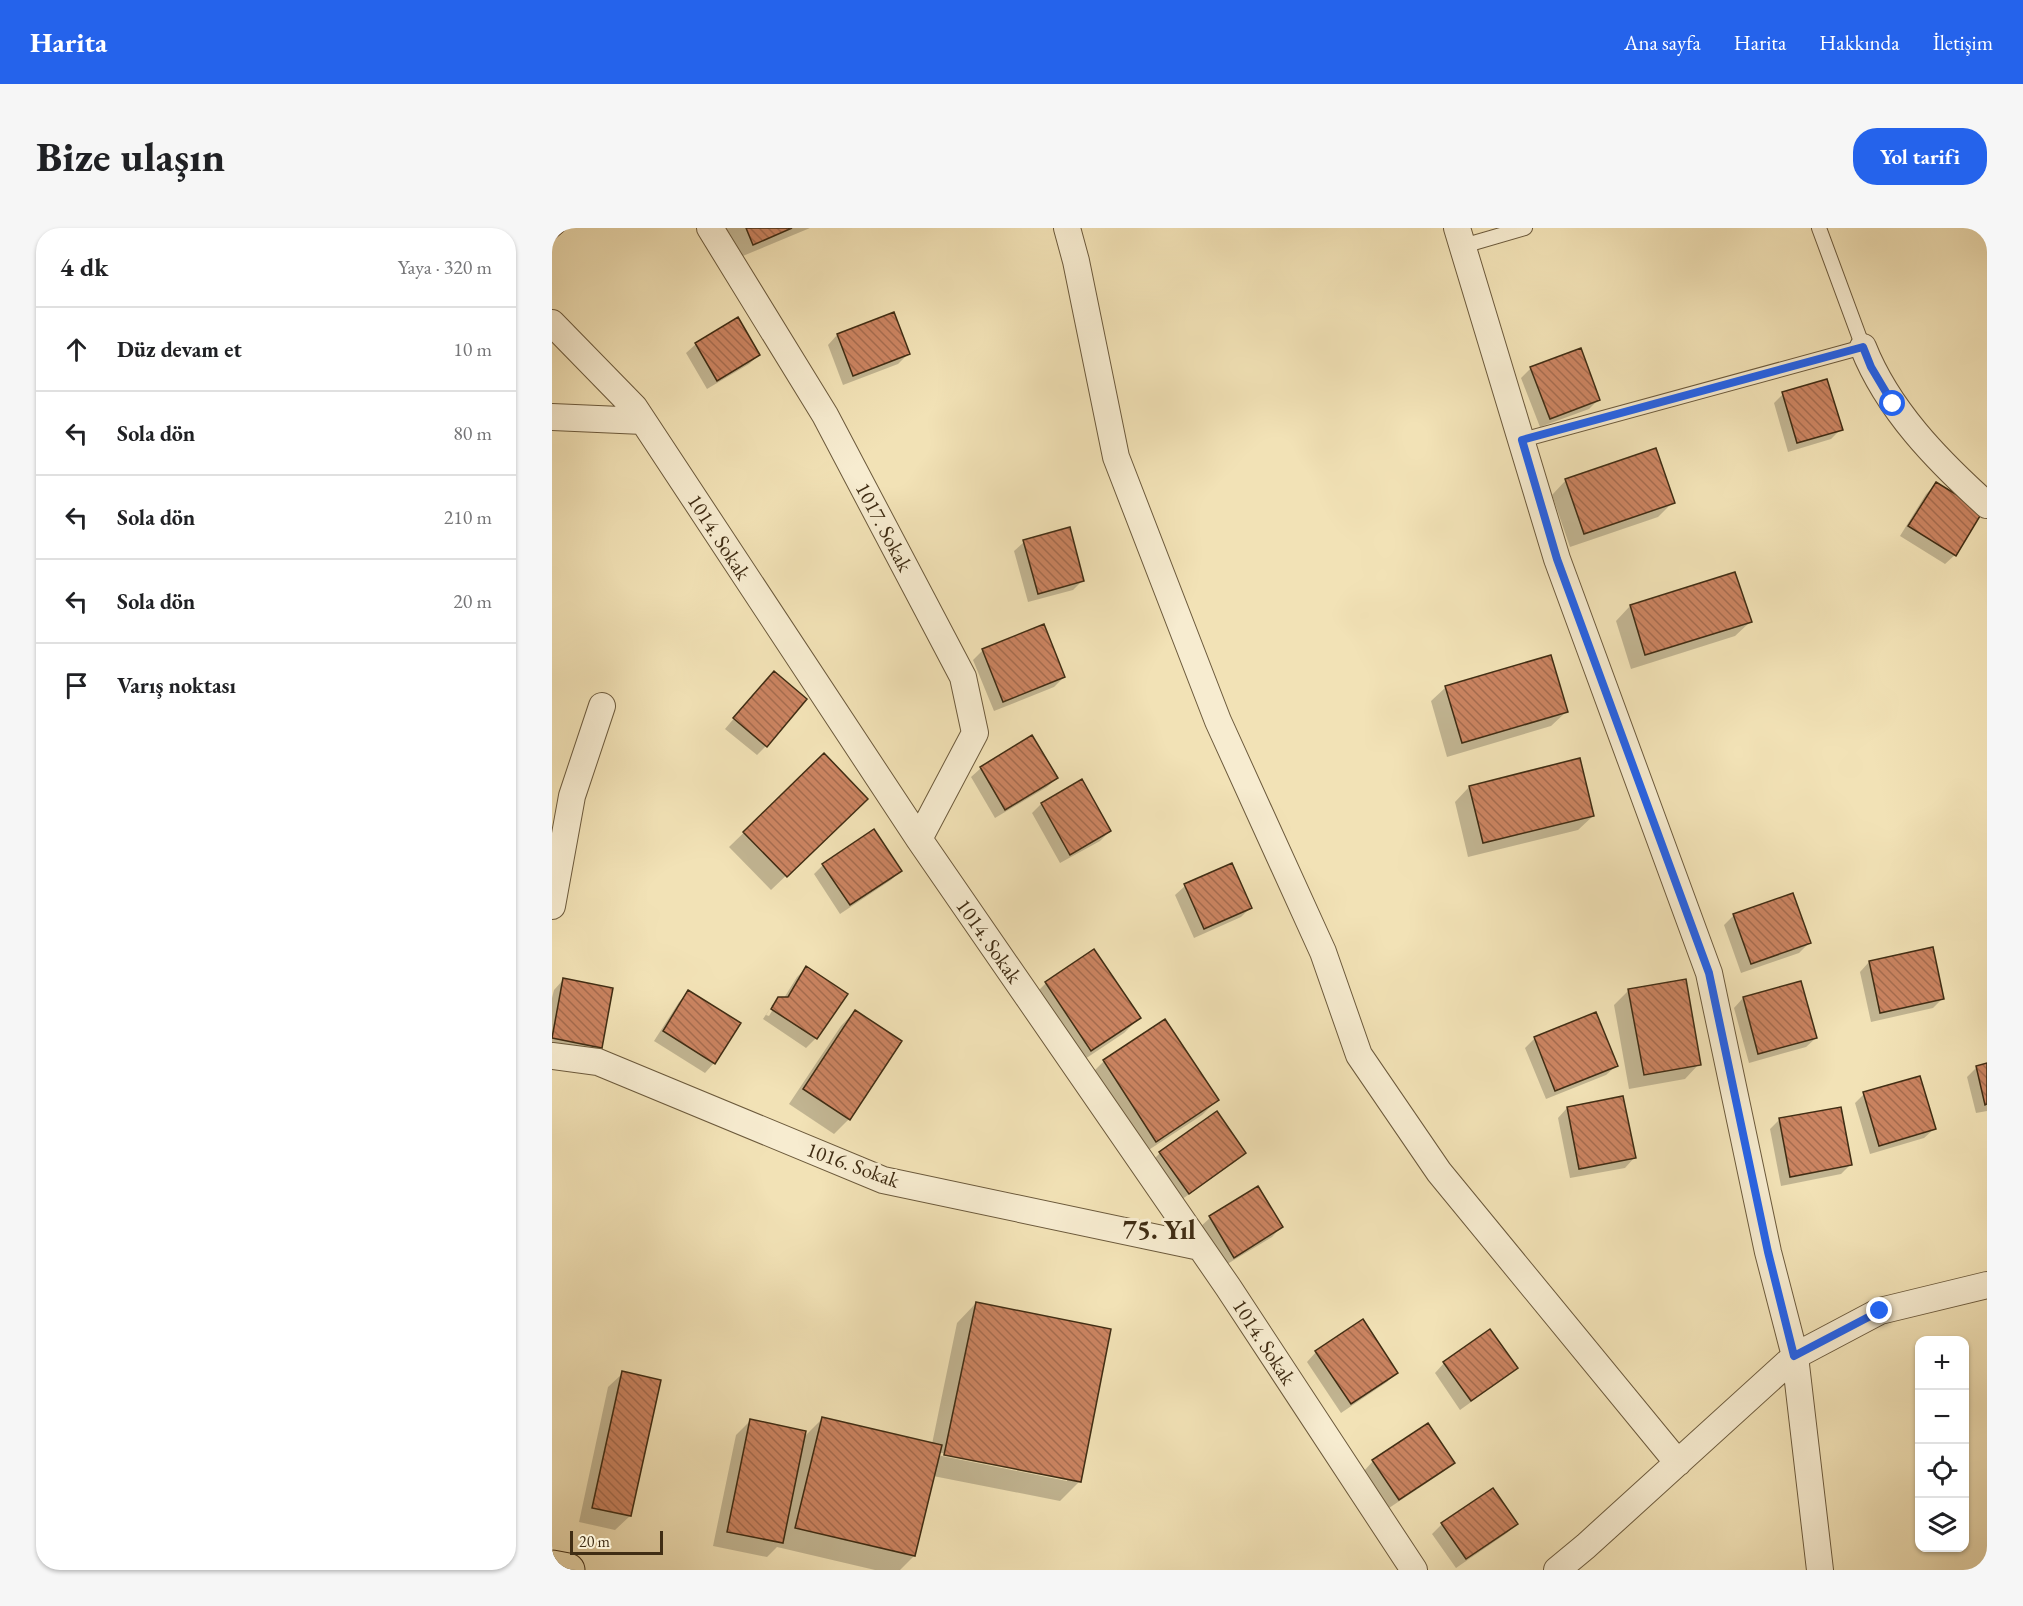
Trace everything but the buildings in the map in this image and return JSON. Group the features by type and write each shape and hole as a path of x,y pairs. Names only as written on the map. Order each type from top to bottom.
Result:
{"highway":[{"path":"552,1567 568,1570"}],"street":[{"name":"1017. Sokak","path":"710,228 825,415 963,677 975,733 919,839"},
{"path":"1067,228 1076,261 1116,457 1218,720 1323,952 1359,1055 1439,1172 1678,1463"},
{"path":"1460,237 1557,559 1709,973 1768,1252 1794,1356 1820,1570"},
{"name":"1014. Sokak","path":"552,323 634,407 919,839 1200,1247 1414,1570"},
{"path":"1863,347 1871,367 1893,404 1936,457 1987,505"},
{"path":"552,417 643,421"},
{"path":"552,906 562,794 602,706"},
{"name":"1016. Sokak","path":"552,1056 598,1062 883,1179 1200,1247"},
{"path":"1557,1570 1794,1356 1880,1311 1987,1285"}],"lane":[{"path":"1460,237 1525,228"},
{"path":"1522,440 1863,347 1819,228"}],"district":[{"name":"75. Yıl","path":"1159,1230"}],"route":[{"path":"1880,1311 1794,1356 1768,1252 1709,973 1557,559 1522,440 1863,347 1871,367 1893,404"}]}
